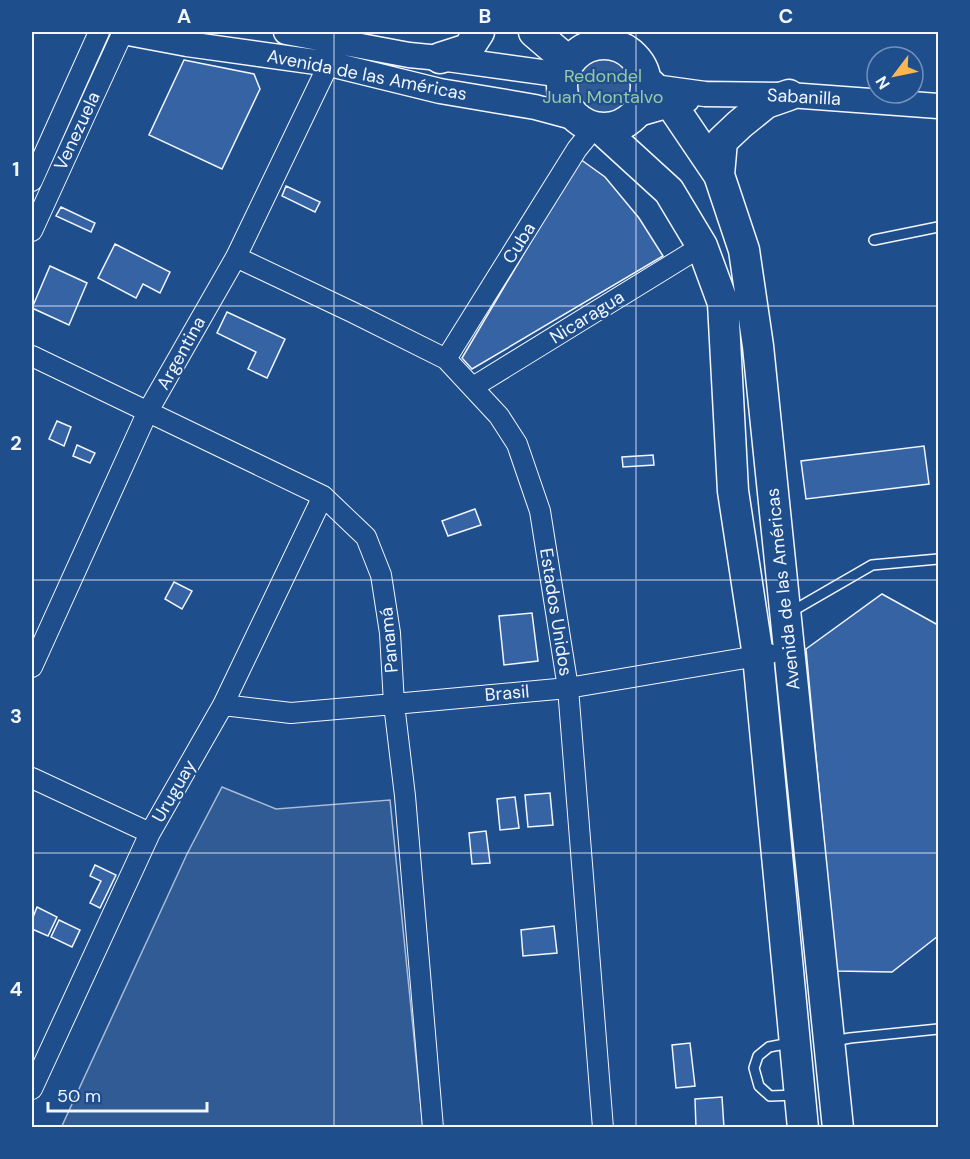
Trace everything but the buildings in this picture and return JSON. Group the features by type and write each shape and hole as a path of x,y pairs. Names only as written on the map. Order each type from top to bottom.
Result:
{"main road":[{"path":"440,58 468,49 479,32"},
{"path":"534,32 566,68"},
{"path":"602,32 629,52 657,90 646,93 635,116 625,123 613,128 590,124 566,105 562,90 566,68 578,52 590,46 604,44 617,46 629,52"},
{"name":"Avenida de las Américas","path":"657,90 719,175 744,250 758,346 838,1128"},
{"path":"719,175 723,141 766,103 789,95"},
{"name":"Avenida de las Américas","path":"590,124 669,191 702,246 723,303 733,490 758,656 803,1128"}],"street":[{"name":"Venezuela","path":"32,181 99,32"},
{"name":"Venezuela","path":"32,231 123,32"},
{"name":"Avenida de las Américas","path":"123,32 187,44 330,64 440,91 535,107 590,124"},
{"name":"Avenida de las Américas","path":"286,32 409,55 566,68"},
{"name":"Argentina","path":"32,667 148,411 236,257 339,42"},
{"name":"Sabanilla","path":"657,90 705,94 789,95 939,106"},
{"name":"Cuba","path":"446,359 578,149 590,124"},
{"name":"Nicaragua","path":"473,387 702,246"},
{"name":"Estados Unidos","path":"236,257 446,359 499,416 517,444 540,511 568,688 603,1128"},
{"name":"Panamá","path":"32,356 323,496 366,537 381,575 390,633 394,704 405,796 433,1128"},
{"name":"Uruguay","path":"32,1089 150,833 223,705 323,496"},
{"name":"Brasil","path":"223,705 291,713 568,688 789,652"},
{"path":"32,778 150,833"}],"lane":[{"path":"874,240 939,226"},
{"path":"786,615 872,565 939,559"},
{"path":"829,1042 939,1029"},
{"path":"795,1042 769,1047 758,1056 754,1068 759,1086 770,1096 800,1095"}],"shaded area":[{"name":"Redondel Juan Montalvo","path":"603,54 616,57 626,64 633,74 636,87 633,100 626,110 616,117 603,120 590,117 580,110 573,100 570,87 573,74 580,64 590,57"},
{"path":"222,787 276,809 390,800 423,1127 61,1128 187,854"}]}
